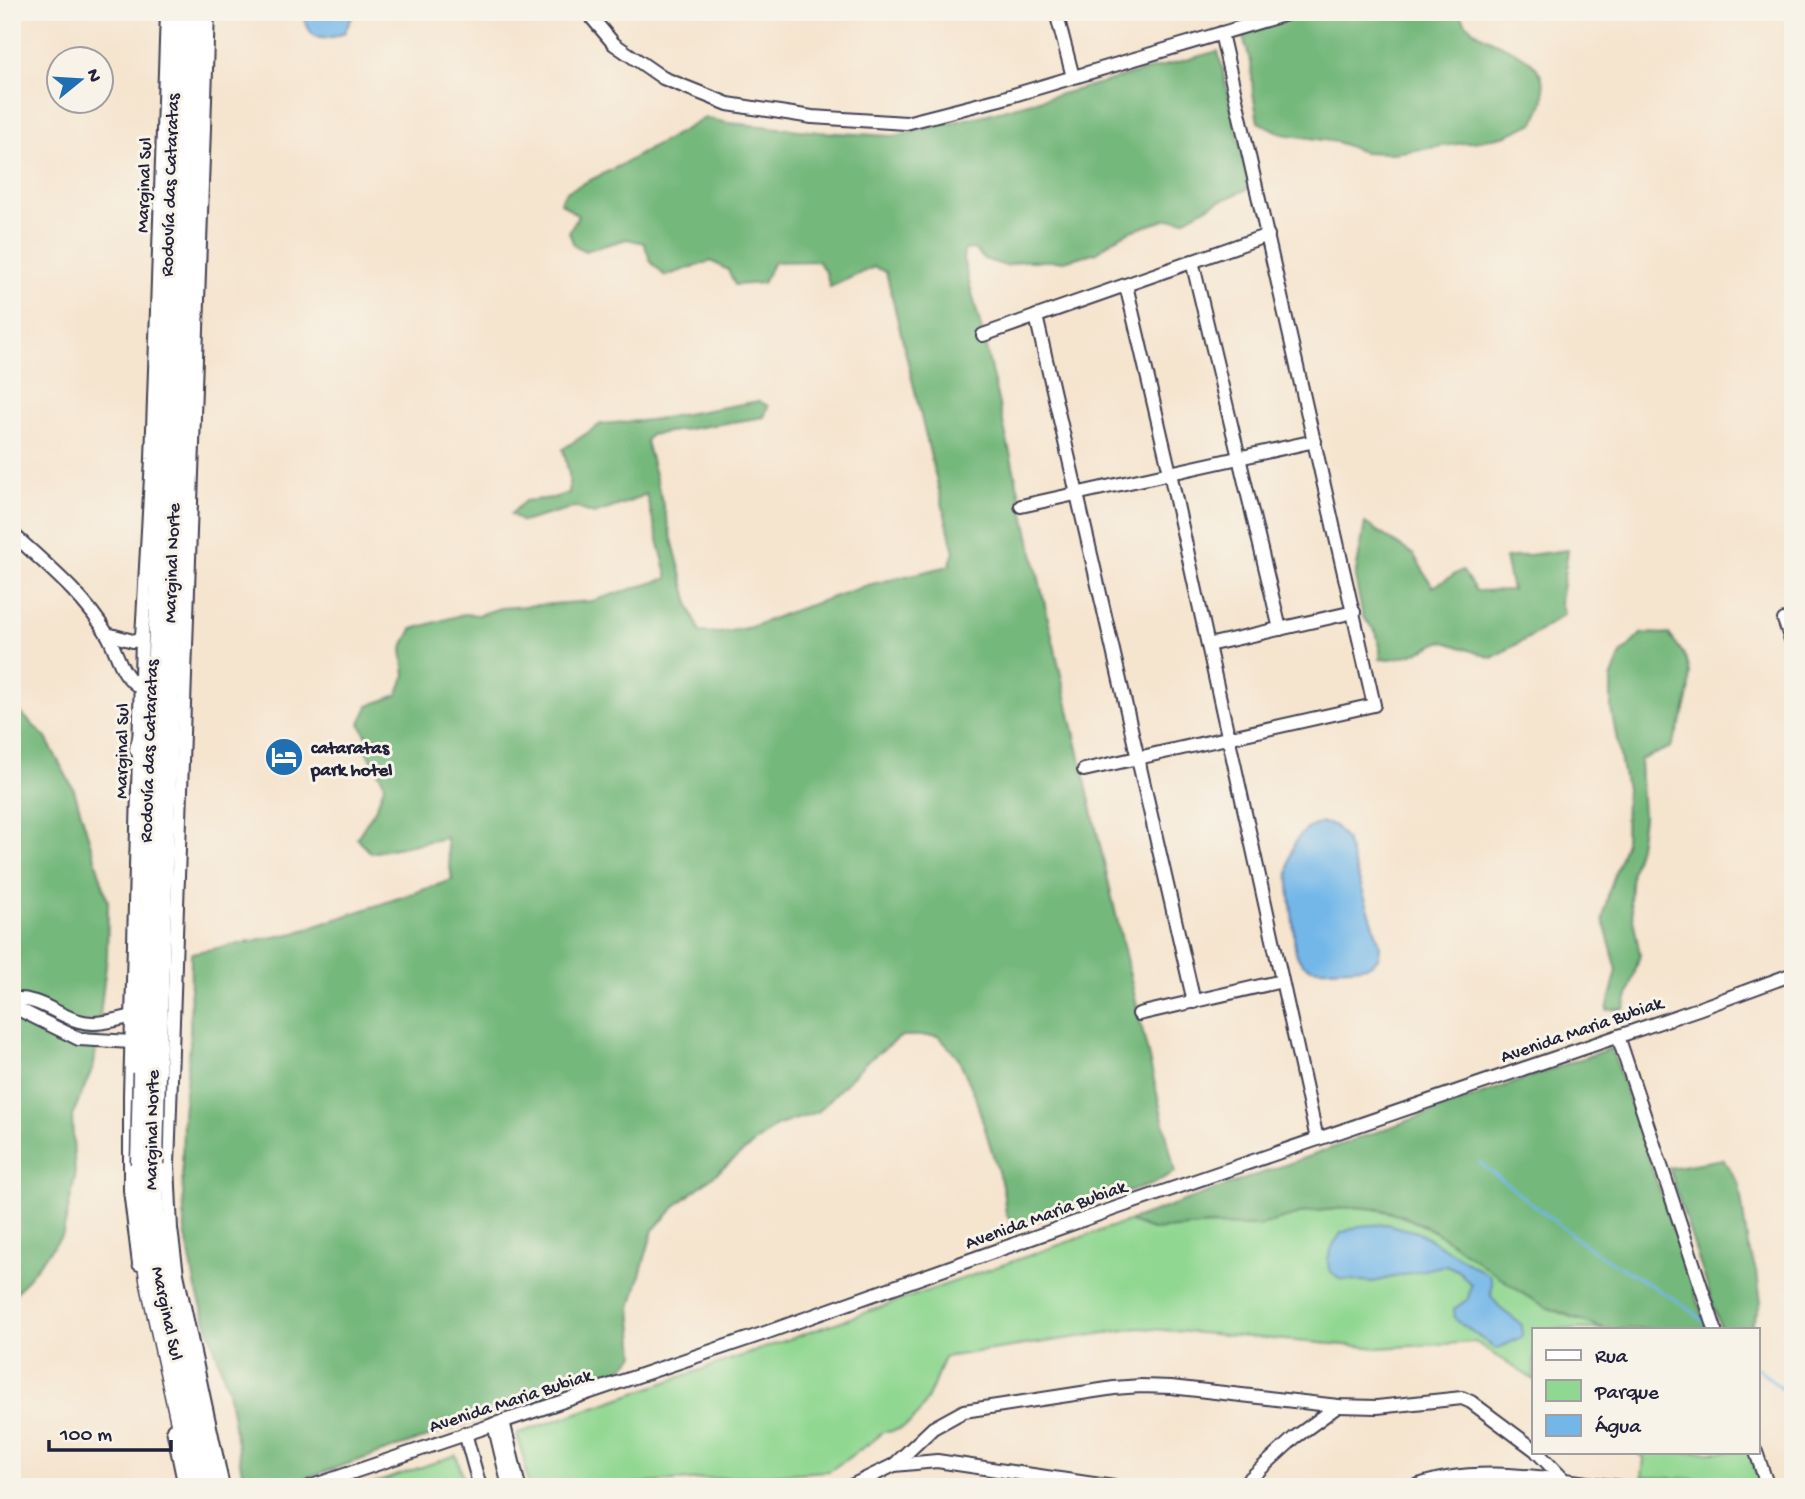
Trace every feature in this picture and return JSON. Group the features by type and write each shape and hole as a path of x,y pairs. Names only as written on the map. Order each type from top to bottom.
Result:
{"highway":[{"name":"Rodovía das Cataratas","path":"180,12 148,689 149,1073 143,1232 149,1279 194,1487"},
{"name":"Rodovía das Cataratas","path":"149,1073 173,627 195,12"},
{"path":"173,627 184,688"},
{"path":"139,749 148,689"},
{"name":"Rodovía das Cataratas","path":"147,1164 163,1276 209,1487"}],"street":[{"name":"Marginal Sul","path":"148,689 142,638 152,459 167,12"},
{"name":"Marginal Norte","path":"208,12 168,1149 169,1208 177,1274 223,1487"},
{"path":"587,12 614,44 663,78 728,104 812,117 906,123 1293,12"},
{"path":"1056,12 1073,77"},
{"path":"1084,770 1374,705 1221,33"},
{"path":"983,335 1268,235"},
{"path":"1192,261 1280,629"},
{"path":"1126,285 1317,1139"},
{"path":"1036,316 1194,1002"},
{"path":"1021,506 1315,441"},
{"path":"12,533 79,596 107,634 130,682 148,689"},
{"path":"1208,645 1354,612"},
{"path":"1793,617 1784,620 1793,645"},
{"path":"107,634 133,641 142,638"},
{"name":"Marginal Sul","path":"139,749 130,1190 140,1272 185,1487"},
{"name":"Avenida Maria Bubiak","path":"309,1487 765,1334 1793,974"},
{"path":"1139,1014 1282,981"},
{"path":"12,999 36,1001 82,1022 95,1023 133,1016"},
{"path":"12,1006 79,1039 132,1042"},
{"path":"1618,1036 1715,1328"},
{"path":"130,1091 170,1093"},
{"path":"130,1147 168,1149"},
{"path":"849,1487 894,1465 933,1428 964,1410 1141,1385 1377,1408 1462,1398 1532,1449"},
{"path":"1241,1487 1294,1438 1338,1406"},
{"path":"498,1422 509,1487"},
{"path":"498,1422 519,1487"},
{"path":"465,1433 480,1487"},
{"path":"1538,1454 1565,1482"},
{"path":"1757,1454 1768,1487"},
{"path":"894,1465 937,1461 1114,1487"},
{"path":"1413,1487 1458,1475 1490,1474 1624,1487"}],"green space":[{"path":"1235,12 1459,12 1467,25 1523,56 1535,66 1542,79 1543,103 1534,123 1507,135 1393,153 1363,152 1337,142 1283,134 1258,122 1251,62"},
{"path":"1218,51 1250,188 1184,220 1168,219 1128,232 1097,252 1064,261 1021,261 1006,266 984,259 974,249 964,250 963,259 983,335 1175,1172 1153,1184 1029,1223 1014,1225 1006,1214 1003,1188 974,1093 958,1057 938,1036 902,1036 866,1062 818,1112 776,1126 678,1204 653,1230 631,1307 635,1355 618,1373 279,1487 247,1487 242,1473 228,1390 196,1289 185,1231 183,1113 190,1044 191,953 295,933 452,880 446,838 371,853 357,838 376,808 385,784 367,752 368,739 360,723 368,706 397,695 405,675 402,649 412,629 464,614 479,615 500,608 592,601 668,578 646,494 594,514 575,507 522,522 511,514 525,501 569,493 569,474 563,449 601,424 651,420 759,401 768,406 764,417 650,435 646,441 690,607 700,632 720,633 751,627 868,585 949,566 954,552 886,272 874,267 830,287 826,273 818,261 774,262 763,283 735,285 728,270 711,261 665,276 651,262 644,243 627,239 585,251 574,245 569,232 578,216 560,202 566,192 705,118 820,132 894,136 988,114"},
{"path":"1365,523 1414,555 1433,587 1462,570 1476,591 1512,590 1505,558 1568,550 1560,602 1564,614 1492,658 1442,641 1404,657 1380,659 1376,632 1363,617 1355,577"},
{"path":"1642,633 1669,634 1689,667 1689,690 1684,714 1671,747 1640,760 1643,818 1632,871 1630,902 1640,955 1624,1009 1607,1010 1617,970 1603,919 1608,894 1625,845 1626,789 1611,708 1611,679 1621,654"},
{"path":"12,704 46,738 74,790 108,901 107,957 94,1065 72,1116 75,1177 63,1234 12,1298"},
{"path":"1611,1048 1707,1328 1602,1328 1546,1307 1435,1231 1402,1215 1379,1209 1356,1207 1306,1212 1258,1226 1211,1225 1152,1230 1128,1221"},
{"path":"1723,1159 1739,1184 1748,1246 1757,1274 1761,1302 1750,1328 1721,1328 1669,1168"},
{"path":"1356,1207 1405,1218 1446,1239 1534,1301 1602,1328 1532,1328 1532,1379 1475,1342 1380,1348 1139,1328 944,1357 930,1394 916,1417 896,1430 882,1432 829,1471 598,1486 528,1487 517,1434 1128,1221 1152,1230 1211,1225 1258,1226 1306,1212"},
{"path":"1638,1454 1750,1454 1761,1487 1734,1487 1731,1480 1642,1477 1644,1458"},
{"path":"456,1455 463,1477 462,1487 364,1487"}],"water":[{"path":"302,12 355,12 344,33 321,38 316,37 308,28"},
{"path":"1322,823 1334,825 1346,840 1380,944 1379,956 1367,966 1319,969 1307,967 1297,955 1289,864 1298,838 1307,829"},
{"path":"1386,1224 1417,1232 1490,1276 1491,1296 1501,1309 1522,1325 1522,1337 1496,1349 1455,1319 1454,1309 1468,1299 1471,1285 1459,1271 1446,1265 1373,1282 1339,1279 1329,1270 1328,1259 1341,1233 1359,1226"}],"waterway":[{"path":"1479,1162 1590,1249 1687,1307 1710,1327"},
{"path":"1759,1369 1793,1399"}],"place":[{"name":"cataratas park hotel","path":"284,757"}]}
